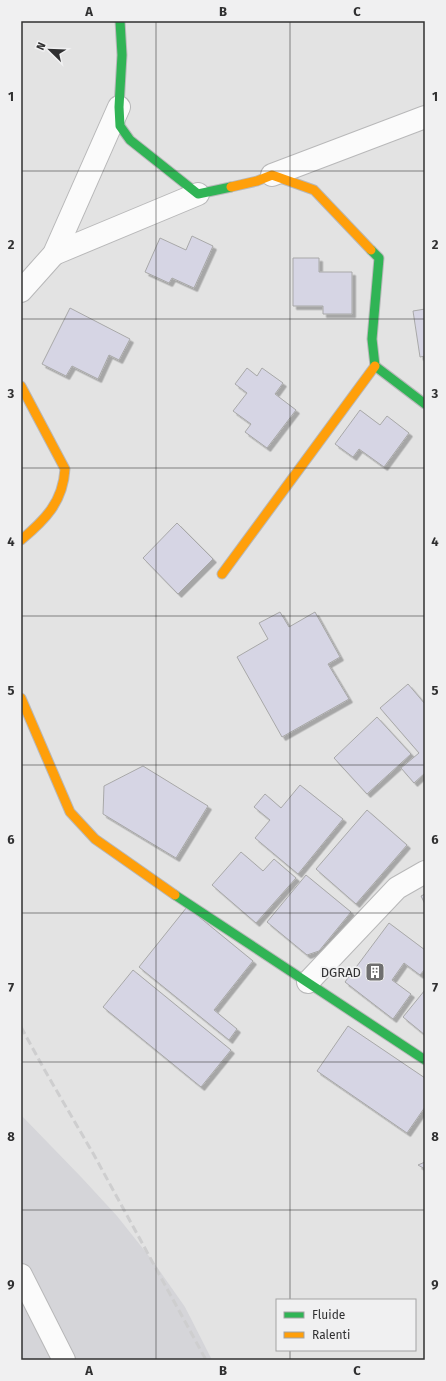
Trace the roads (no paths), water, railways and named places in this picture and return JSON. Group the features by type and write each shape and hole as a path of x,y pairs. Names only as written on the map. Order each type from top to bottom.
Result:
{"street":[{"path":"120,21 122,55 119,107 120,126 130,140 198,194"},
{"path":"21,290 54,254 119,107"},
{"path":"54,254 198,194 257,181 425,117"},
{"path":"222,574 375,366 372,339 379,258 314,190 272,175"},
{"path":"375,366 425,404"},
{"path":"21,386 65,469 64,484 56,503 42,523 21,540"},
{"path":"21,698 70,812 95,840 170,892 425,1060"},
{"path":"308,982 397,888 425,872"},
{"path":"21,1275 64,1360"}],"railway":[{"path":"21,1027 94,1155 206,1360"}],"place":[{"name":"DGRAD","path":"375,972"}]}
